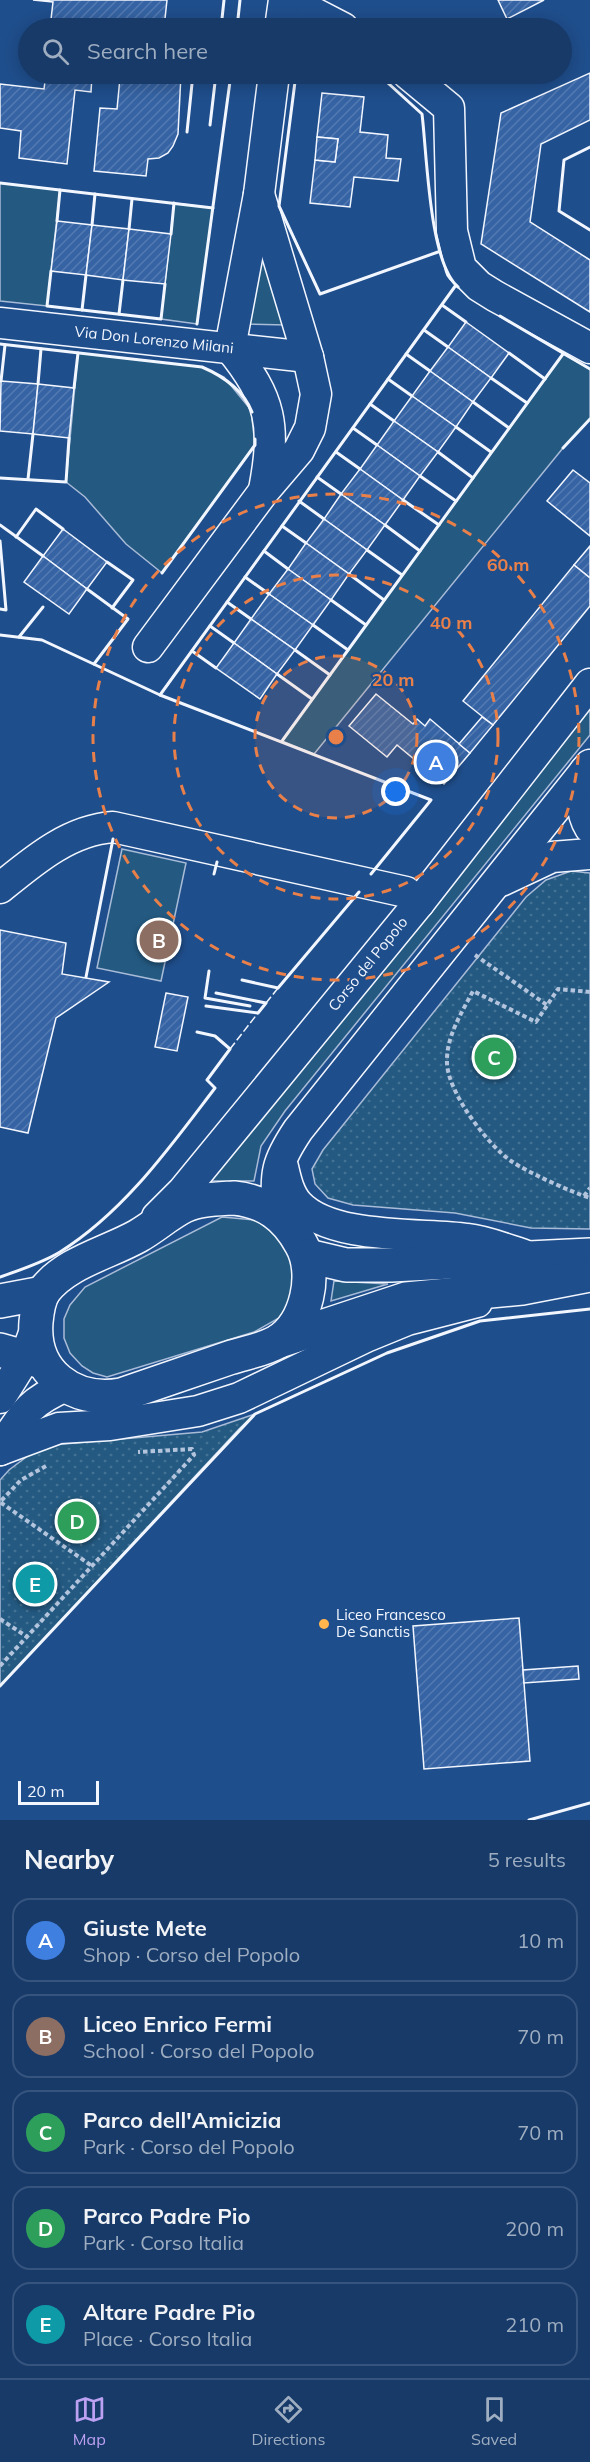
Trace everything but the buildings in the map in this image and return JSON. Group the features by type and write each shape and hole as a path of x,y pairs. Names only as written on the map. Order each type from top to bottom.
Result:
{"main road":[{"path":"278,1342 298,1320 305,1302 309,1282 308,1256 278,1212 251,1200 211,1199 186,1206 136,1237 58,1278 43,1293 26,1350 66,1386 83,1395 101,1398 121,1395 406,1299 522,1288 590,1275"},
{"path":"308,1256 346,1264 590,1255"},
{"path":"0,1301 43,1293"}],"street":[{"path":"281,18 284,0"},
{"path":"289,0 324,18"},
{"path":"264,491 270,456 270,427 264,398 253,376 230,348 259,194 273,84"},
{"path":"420,84 449,108 453,231 461,268 479,286 495,296 590,348"},
{"path":"148,647 264,491 299,450 310,428 316,394 308,357 259,194"},
{"name":"Via Don Lorenzo Milani","path":"0,323 308,357"},
{"name":"Corso del Popolo","path":"136,1237 183,1191 419,903 590,684"},
{"path":"587,768 583,814 590,828"},
{"path":"278,1212 276,1181 280,1156 298,1130 587,768"},
{"path":"0,888 41,856 67,840 96,828 113,827 406,892 419,903"},
{"path":"493,885 522,869 552,857 590,854"},
{"path":"280,1156 287,1186 298,1204 316,1218 359,1229 470,1239 536,1258"},
{"path":"0,1450 59,1428 110,1425 198,1411 239,1398 368,1336 407,1320 522,1288"},
{"path":"0,1398 26,1350"},
{"path":"0,1450 27,1408 47,1394 66,1386"}],"path":[{"path":"475,955 547,1005"},
{"path":"590,992 558,989 536,1022 473,991 450,1036 446,1065 458,1096 480,1132 511,1161 590,1198"},
{"path":"584,1196 590,1188"},
{"path":"0,1666 194,1455 192,1449 134,1452"},
{"path":"56,1462 21,1480 0,1502 92,1566"},
{"path":"0,1619 26,1636"}],"shaded area":[{"path":"0,183 60,190 47,306 0,301"},
{"path":"174,203 213,208 197,324 161,319"},
{"path":"259,241 286,325 246,324"},
{"path":"78,353 202,367 224,377 251,410 255,445 162,573 126,544 85,497 66,482"},
{"path":"563,354 590,369 590,419 563,448 314,754 282,741"},
{"path":"590,706 590,735 285,1111 261,1146 254,1181 210,1181"},
{"path":"122,849 186,863 161,981 97,968"},
{"path":"571,871 590,873 590,1229 531,1228 455,1213 353,1205 328,1198 315,1184 312,1169 323,1150 526,897 546,880"},
{"path":"222,1217 255,1220 283,1239 295,1275 291,1301 279,1318 254,1332 107,1377 93,1373 82,1366 70,1353 64,1338 64,1319 70,1305 85,1287"},
{"path":"334,1281 388,1284 331,1301"},
{"path":"255,1414 0,1686 0,1480 9,1470 41,1446 202,1432"}],"fence":[{"path":"266,1003 278,988"},
{"path":"230,1049 258,1013"}],"wall":[{"path":"222,18 224,0"},
{"path":"238,18 240,0"},
{"path":"187,132 192,84"},
{"path":"210,125 215,84"},
{"path":"197,324 230,84"},
{"path":"295,84 279,206 320,294 438,252"},
{"path":"389,84 422,114 435,232 448,274 458,287"},
{"path":"590,147 564,160 559,211 590,230"},
{"path":"0,183 213,208"},
{"path":"57,221 60,190"},
{"path":"92,225 95,194"},
{"path":"129,229 132,199"},
{"path":"171,234 174,203"},
{"path":"51,271 47,306 161,319 165,284"},
{"path":"82,310 86,275"},
{"path":"119,314 123,280"},
{"path":"160,695 456,285"},
{"path":"442,305 466,322"},
{"path":"500,316 590,369"},
{"path":"424,330 448,347"},
{"path":"0,344 202,367 238,390 252,412"},
{"path":"1,381 5,345"},
{"path":"38,384 41,349"},
{"path":"74,388 78,353"},
{"path":"509,353 545,379"},
{"path":"406,354 430,371"},
{"path":"282,741 563,354"},
{"path":"491,378 527,403"},
{"path":"388,379 412,396"},
{"path":"473,402 509,428"},
{"path":"370,404 394,421"},
{"path":"563,448 590,419"},
{"path":"456,427 491,452"},
{"path":"353,428 377,445"},
{"path":"28,479 33,434"},
{"path":"0,478 66,482 69,438"},
{"path":"162,573 255,445 255,439"},
{"path":"336,452 360,469"},
{"path":"438,452 473,478"},
{"path":"420,476 456,501"},
{"path":"317,477 341,494"},
{"path":"403,500 439,525"},
{"path":"299,501 324,519"},
{"path":"16,537 36,509 63,529"},
{"path":"0,525 43,556"},
{"path":"385,525 420,551"},
{"path":"282,526 306,543"},
{"path":"0,541 6,610 0,609"},
{"path":"367,550 402,575"},
{"path":"264,551 288,569"},
{"path":"107,562 133,580 112,608"},
{"path":"349,574 384,600"},
{"path":"245,577 269,594"},
{"path":"87,589 128,619 94,664"},
{"path":"331,600 366,625"},
{"path":"227,602 251,619"},
{"path":"19,637 43,607"},
{"path":"313,625 348,650"},
{"path":"210,626 234,643"},
{"path":"0,635 42,640 160,695 431,800 371,874"},
{"path":"295,650 330,675"},
{"path":"192,651 216,668"},
{"path":"277,674 312,699"},
{"path":"86,977 113,839"},
{"path":"214,874 217,862"},
{"path":"242,980 278,988 359,892"},
{"path":"209,971 205,998 250,1006"},
{"path":"206,1006 258,1013 266,1003 216,993"},
{"path":"0,1277 46,1260 83,1236 125,1198 163,1155 215,1088 207,1080 230,1049 215,1036 197,1032"},
{"path":"0,1686 255,1414 387,1353 480,1321 590,1309"},
{"path":"529,1820 590,1803"}],"place":[{"name":"Giuste Mete","path":"436,762"},
{"name":"Liceo Enrico Fermi","path":"159,940"},
{"name":"Parco dell'Amicizia","path":"494,1057"},
{"name":"Parco Padre Pio","path":"77,1521"},
{"name":"Altare Padre Pio","path":"35,1584"},
{"name":"Liceo Francesco De Sanctis","path":"324,1624"}]}
